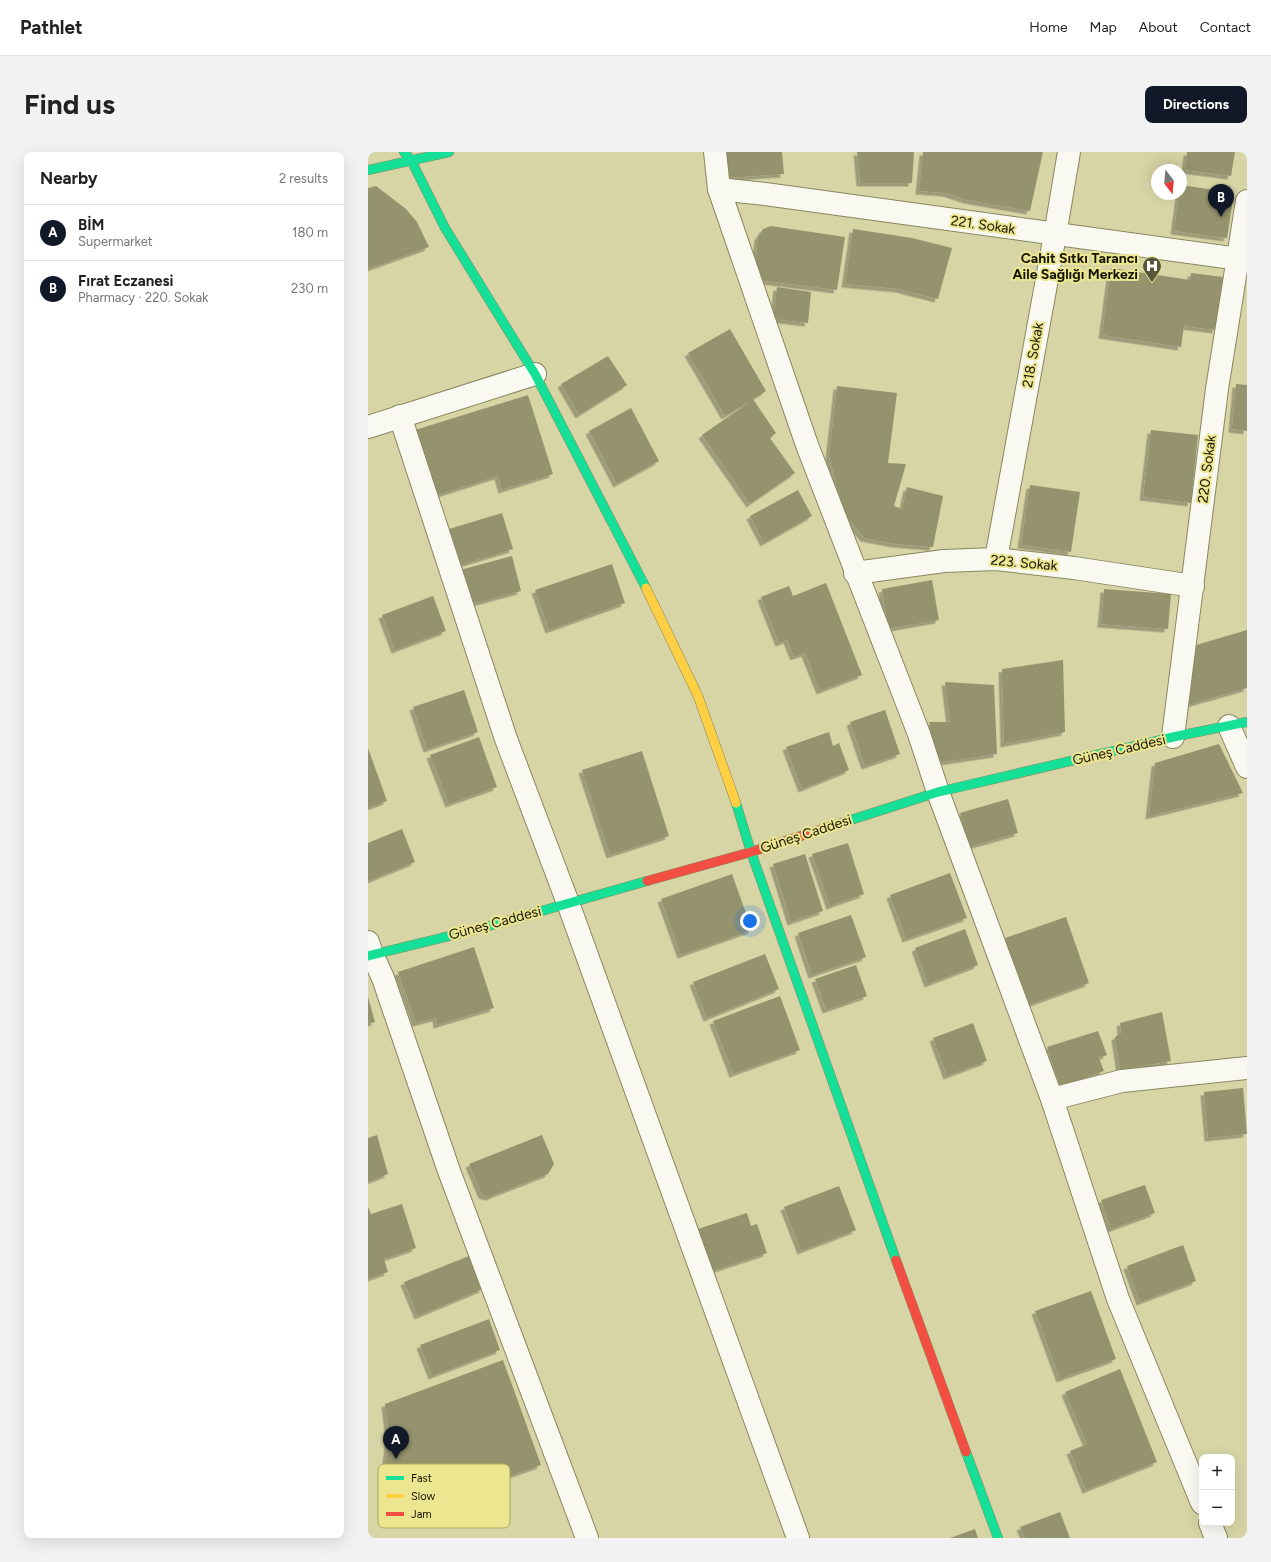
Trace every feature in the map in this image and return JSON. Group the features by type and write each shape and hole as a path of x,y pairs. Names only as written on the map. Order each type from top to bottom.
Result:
{"street":[{"path":"368,170 410,155 449,152"},
{"path":"715,152 719,189 807,445 919,734 938,792 1052,1099 1118,1299 1199,1496"},
{"name":"218. Sokak","path":"996,559 1055,235 1068,152"},
{"path":"410,155 444,228 535,374 633,561 698,696 733,794 751,852 895,1257 998,1538"},
{"name":"221. Sokak","path":"719,189 766,194 1055,235 1242,259"},
{"name":"220. Sokak","path":"1173,737 1217,389 1242,259 1247,202"},
{"path":"368,427 535,374"},
{"path":"400,416 506,739 568,903 798,1538"},
{"name":"223. Sokak","path":"855,572 944,561 996,559 1074,568 1193,586"},
{"path":"1238,724 1247,767"},
{"name":"Güneş Caddesi","path":"369,951 478,929 751,852 938,792 1173,737 1238,724"},
{"path":"369,951 383,978 449,1171 587,1538"},
{"path":"1052,1099 1122,1081 1247,1068"},
{"path":"1211,1526 1216,1538"}],"building":[{"path":"724,152 782,152 784,174 725,178"},
{"path":"857,152 914,152 912,183 860,183"},
{"path":"923,152 1043,152 1030,211 967,200 946,193 919,191"},
{"path":"1187,152 1235,152 1231,176 1187,170 1187,164 1186,164"},
{"path":"376,186 406,209 417,222 429,247 368,269 368,188"},
{"path":"1187,186 1234,193 1227,238 1174,231 1178,200 1187,200"},
{"path":"771,226 845,237 837,290 758,280 755,267 758,237 763,229"},
{"path":"853,229 912,238 952,248 938,299 899,289 845,284"},
{"path":"1111,268 1190,280 1191,273 1223,277 1216,330 1184,326 1181,347 1102,335"},
{"path":"777,287 811,292 808,323 773,319"},
{"path":"730,329 766,391 753,399 776,433 770,438 795,473 750,504 702,435 751,401 725,416 688,353"},
{"path":"608,356 627,385 579,415 561,384"},
{"path":"1236,384 1247,385 1247,431 1232,429"},
{"path":"837,386 897,393 888,463 906,464 894,506 902,509 907,487 943,496 933,547 895,544 864,538 850,521 841,505 829,456"},
{"path":"528,395 553,474 502,490 498,476 435,496 415,430"},
{"path":"631,408 659,461 617,484 589,431"},
{"path":"1151,430 1198,435 1191,503 1143,497"},
{"path":"1030,485 1080,492 1071,552 1021,545"},
{"path":"798,490 812,516 764,543 750,516"},
{"path":"502,513 513,549 460,565 449,529"},
{"path":"512,556 521,591 469,605 460,570"},
{"path":"612,564 625,603 549,630 535,590"},
{"path":"932,580 939,620 888,629 882,589"},
{"path":"826,583 862,675 820,691 805,653 794,657 787,640 779,643 761,597 789,586 793,596"},
{"path":"1104,589 1171,594 1168,629 1101,624"},
{"path":"433,596 446,631 395,650 382,615"},
{"path":"1247,630 1247,688 1187,705 1193,646"},
{"path":"1063,660 1065,732 1004,744 1002,669"},
{"path":"945,682 994,685 997,754 936,763 929,722 950,722"},
{"path":"464,690 478,732 427,749 413,707"},
{"path":"885,710 900,754 865,766 850,722"},
{"path":"829,732 833,746 839,743 849,770 802,789 786,747"},
{"path":"479,737 497,787 449,804 430,755"},
{"path":"1219,744 1243,793 1149,816 1155,763"},
{"path":"368,748 387,801 368,808"},
{"path":"642,751 669,836 610,855 582,770"},
{"path":"1008,799 1018,833 969,847 960,813"},
{"path":"402,829 415,862 368,881 368,843"},
{"path":"848,843 864,894 830,906 812,854"},
{"path":"805,854 823,911 791,922 773,864"},
{"path":"950,873 967,918 906,939 890,895"},
{"path":"732,874 752,930 681,955 661,899"},
{"path":"851,915 866,957 812,975 798,933"},
{"path":"1066,917 1089,983 1028,1005 1005,938"},
{"path":"965,929 978,965 928,984 915,948"},
{"path":"474,947 494,1008 437,1025 436,1018 416,1023 398,972"},
{"path":"765,954 779,989 707,1018 693,982"},
{"path":"856,965 867,996 826,1010 815,979"},
{"path":"780,996 800,1050 733,1074 713,1021"},
{"path":"368,997 375,1022 368,1024"},
{"path":"1162,1012 1171,1061 1120,1070 1115,1037 1121,1033 1120,1023"},
{"path":"973,1023 987,1061 947,1076 933,1038"},
{"path":"1098,1031 1107,1055 1099,1058 1104,1071 1060,1087 1047,1047"},
{"path":"1243,1088 1247,1134 1208,1138 1204,1092"},
{"path":"377,1135 388,1174 368,1182 368,1138"},
{"path":"542,1135 554,1164 548,1174 489,1197 482,1195 469,1164"},
{"path":"1145,1185 1155,1213 1111,1229 1101,1200"},
{"path":"839,1186 856,1230 801,1251 784,1207"},
{"path":"402,1204 416,1248 384,1259 388,1272 368,1279 368,1207 371,1214"},
{"path":"747,1213 751,1226 757,1224 767,1253 712,1271 698,1229"},
{"path":"1183,1245 1196,1281 1140,1302 1127,1266"},
{"path":"469,1256 483,1289 418,1316 404,1282"},
{"path":"1091,1291 1116,1359 1060,1379 1035,1311"},
{"path":"489,1319 500,1350 432,1376 420,1345"},
{"path":"503,1360 541,1465 510,1476 510,1464 385,1464 389,1437 385,1404"},
{"path":"1120,1369 1157,1462 1086,1490 1070,1451 1087,1444 1065,1392"},
{"path":"1060,1512 1070,1538 1025,1538 1020,1527"},
{"path":"975,1529 978,1538 950,1538"}],"traffic: fast":[{"path":"404,152 411,160 445,228 535,374 646,588"},
{"path":"368,170 449,152"},
{"path":"829,827 938,792 1173,737 1247,722"},
{"path":"736,803 751,852 896,1260"},
{"path":"368,956 478,929 647,881"},
{"path":"966,1452 998,1538"}],"traffic: slow":[{"path":"646,588 698,696 736,803"}],"traffic: jam":[{"path":"647,881 751,852 829,827"},
{"path":"896,1260 966,1452"}],"place":[{"name":"Fırat Eczanesi","path":"1221,217"},
{"name":"Cahit Sıtkı Tarancı Aile Sağlığı Merkezi","path":"1152,283"},
{"name":"BİM","path":"396,1459"}]}
